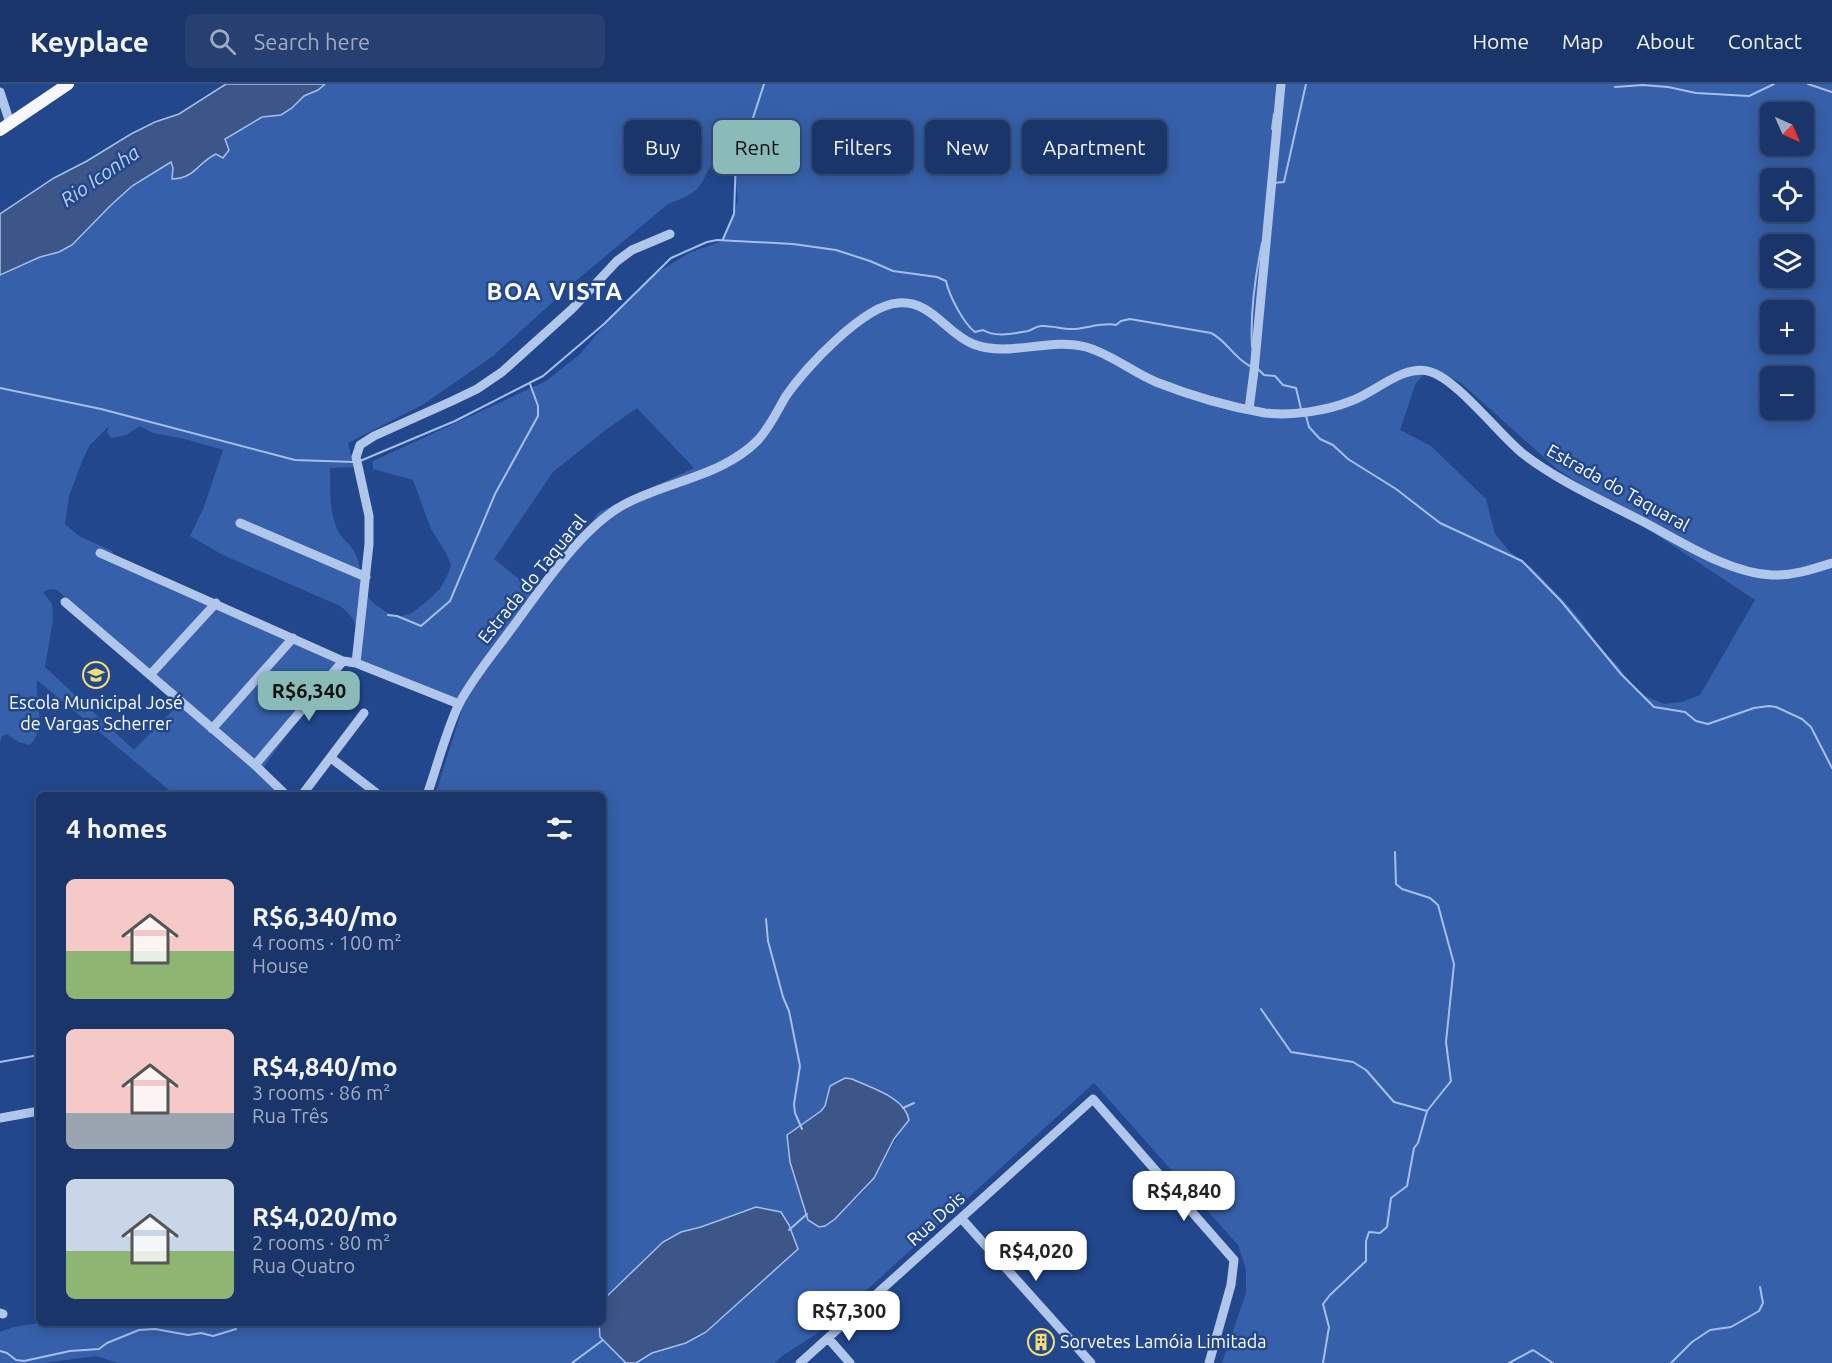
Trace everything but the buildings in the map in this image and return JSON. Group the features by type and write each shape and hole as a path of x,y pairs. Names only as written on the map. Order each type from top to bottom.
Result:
{"main road":[{"path":"5,127 68,84"}],"street":[{"path":"1249,409 1256,360 1281,84"},
{"path":"0,92 5,127"},
{"path":"356,663 366,577 369,516 356,457 360,446 374,436 477,389 502,372 572,309 617,261 640,246 670,234"},
{"name":"Estrada do Taquaral","path":"428,792 459,704 524,612 592,528 605,516 626,503 670,484 718,468 739,456 757,441 802,375 832,344 867,315 881,307 900,302 918,305 938,316 958,335 971,343 1004,349 1081,346 1102,353 1154,381 1189,394 1270,413 1318,410 1345,404 1404,374 1417,370 1430,371 1452,385 1520,451 1554,476 1711,557 1743,569 1771,575 1796,573 1832,563"},
{"path":"240,523 366,577"},
{"path":"100,553 343,661 356,663 459,704"},
{"path":"65,602 255,765 283,792"},
{"path":"150,675 216,603"},
{"path":"212,729 293,638"},
{"path":"255,765 343,661"},
{"path":"304,792 364,713"},
{"path":"331,758 375,792"},
{"name":"Rua Dois","path":"800,1363 1093,1099 1234,1260 1231,1285 1209,1363"},
{"path":"0,1118 36,1112"},
{"path":"961,1218 1090,1363"},
{"path":"828,1338 850,1363"}],"shaded area":[{"path":"325,84 1832,84 1832,1363 1222,1363 1246,1293 1246,1269 1238,1245 1094,1083 824,1329 775,1363 636,1363 652,1353 686,1343 734,1307 797,1249 742,1211 681,1232 663,1242 606,1297 606,792 436,792 462,710 357,660 357,630 352,618 340,606 223,555 190,536 204,507 223,450 153,433 140,426 126,435 111,438 107,432 109,426 90,445 69,496 65,524 79,536 112,551 115,560 338,664 263,768 280,792 171,792 37,680 39,722 35,738 30,745 18,742 7,734 2,736 0,742 0,275 72,245 132,186 172,162 173,168 200,168 209,157 216,154 224,139 262,117 292,108 304,96","holes":["713,120 800,120 800,174 734,174 738,200 723,241 691,252 658,272 608,321 579,355 546,381 373,461 373,469 413,480 431,529 451,565 440,589 412,613 397,617 386,612 368,597 363,587 356,555 339,533 332,509 330,468 354,467 348,443 424,404 493,356 577,280 668,204 695,191 713,162","1424,374 1446,375 1461,383 1557,469 1755,600 1700,695 1682,702 1664,704 1643,695 1631,686 1619,667 1599,647 1566,603 1532,568 1510,552 1495,534 1486,499 1431,446 1400,430 1415,385","637,408 694,468 599,512 538,594 494,559 553,472","50,589 57,590 182,701 134,750 45,667 53,620 52,604 43,592","845,1078 852,1079 894,1099 901,1105 909,1120 871,1183 825,1226 789,1133 821,1111 825,1106 828,1091"]},
{"path":"36,1323 36,1326 599,1326 600,1337 626,1363 118,1363 96,1356 43,1363 0,1363 0,1332"}],"water":[{"name":"Rio Iconha","path":"226,84 325,84 304,96 281,115 262,117 225,139 229,150 223,158 216,154 186,176 172,179 171,162 132,186 72,245 0,275 0,214 54,178 131,134 155,122 179,114"},
{"path":"845,1078 852,1079 894,1099 906,1112 909,1120 894,1139 874,1178 835,1219 819,1227 808,1220 790,1162 787,1135 821,1111 825,1106 830,1086"},
{"path":"756,1207 781,1212 789,1225 798,1249 706,1332 686,1343 652,1353 636,1363 626,1363 600,1337 599,1326 606,1326 606,1297 663,1242 681,1232"}],"waterway":[{"path":"723,239 734,214 736,158 752,121 764,84"},
{"path":"1274,183 1284,182 1306,84"},
{"path":"1615,87 1643,85 1696,93 1749,96 1774,84"},
{"path":"1808,84 1832,92"},
{"path":"1272,129 1274,114"},
{"path":"360,461 455,421 543,376 604,324 671,258 717,240 793,244 836,250 893,271 937,277 946,281 957,308 975,332 983,330 994,334 1006,334 1028,331 1041,326 1075,329 1116,325 1130,319 1211,333 1250,366"},
{"path":"1252,347 1254,295 1262,243"},
{"path":"1258,369 1264,375 1275,376 1283,385 1296,388 1301,409"},
{"path":"388,615 397,616 421,626 450,601 495,494 538,416 538,406 530,384"},
{"path":"0,388 101,409 295,460 354,462"},
{"path":"1306,416 1309,427 1320,439 1333,445 1348,459 1396,489 1440,523 1522,561 1561,601 1621,674 1654,707 1685,712 1696,721 1708,724 1754,708 1776,707 1802,719 1811,727 1832,768"},
{"path":"1323,1363 1329,1327 1323,1304 1366,1261 1366,1241 1369,1232 1380,1233 1387,1227 1391,1198 1407,1186 1414,1148 1418,1143 1427,1111 1451,1081 1446,1042 1454,964 1438,905 1430,898 1402,889 1396,884 1395,852"},
{"path":"766,919 768,941 789,1011 800,1066 794,1104 802,1129"},
{"path":"1261,1009 1291,1052 1353,1062 1366,1070 1394,1102 1427,1111"},
{"path":"0,1062 36,1056"},
{"path":"903,1108 914,1103"},
{"path":"789,1230 807,1214"},
{"path":"1671,1363 1692,1342 1710,1330 1731,1327 1759,1311 1763,1303 1760,1287"},
{"path":"0,1351 16,1360 24,1361 70,1351 99,1349 107,1343 139,1330 155,1329 188,1335 201,1333 213,1336 236,1329"},
{"path":"572,1363 603,1340"},
{"path":"1509,1363 1533,1350 1553,1363"}],"place":[{"name":"Escola Municipal José de Vargas Scherrer","path":"96,675"},
{"name":"Sorvetes Lamóia Limitada","path":"1041,1342"}],"district":[{"name":"BOA VISTA","path":"555,292"}]}
